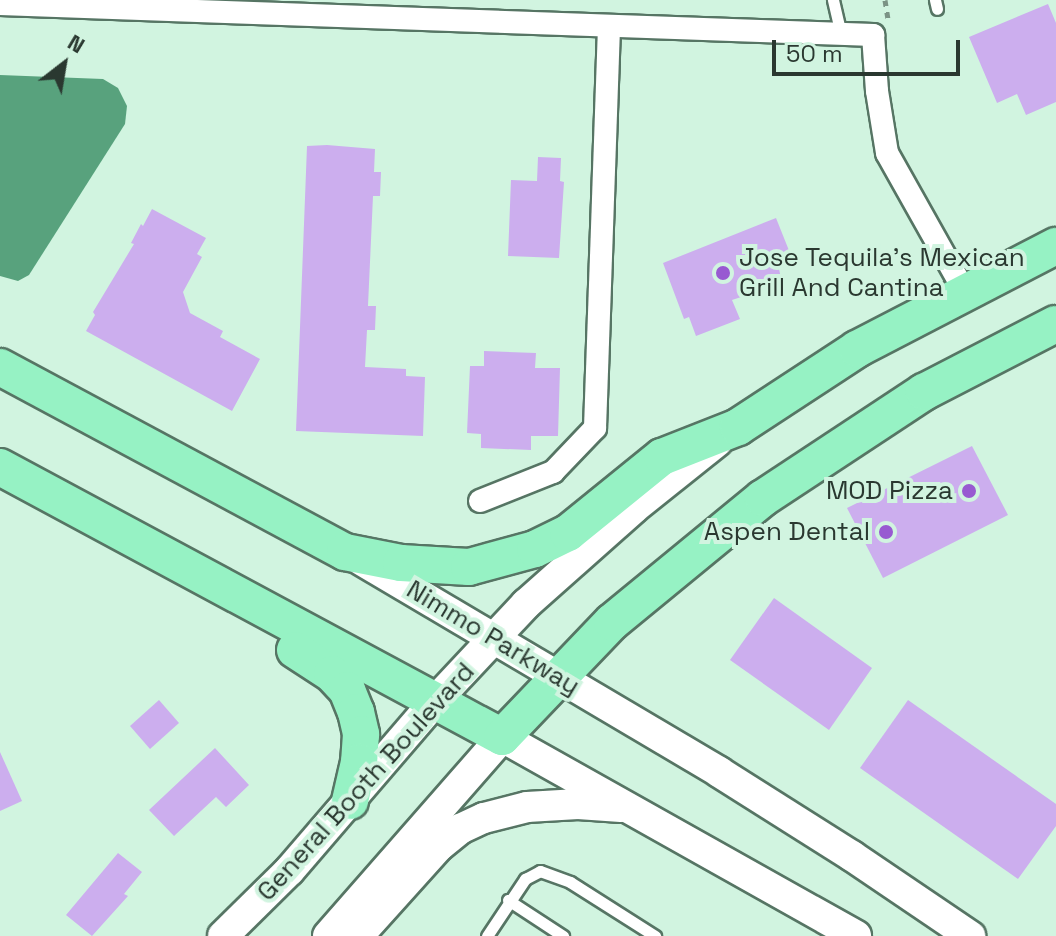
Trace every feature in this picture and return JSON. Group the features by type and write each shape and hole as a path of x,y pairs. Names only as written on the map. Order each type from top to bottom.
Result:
{"highway":[{"name":"General Booth Boulevard","path":"738,427 857,349 1056,246"},
{"path":"10,472 502,737 612,622 692,553 786,481 924,392 1056,324"},
{"name":"Nimmo Parkway","path":"0,367 345,552"},
{"path":"345,552 439,568 498,562 568,533 662,457 738,427"},
{"path":"10,472 114,552 312,659 332,674 347,690 361,734 359,762 350,801"}],"main road":[{"name":"General Booth Boulevard","path":"223,936 289,871 435,701 494,638 585,549 738,427"},
{"name":"Nimmo Parkway","path":"345,552 494,638 841,848 970,936"},
{"path":"328,936 502,737 856,936"},
{"path":"358,936 439,846 460,829 484,818 551,804 628,807"}],"street":[{"path":"0,4 201,6 873,35 877,91 887,153 965,292"},
{"path":"480,501 553,472 595,428 609,26"}],"lane":[{"path":"833,0 841,34"},
{"path":"487,936 508,900 525,879 540,871 570,882 655,936"},
{"path":"508,900 563,936"}],"shaded area":[{"path":"0,75 103,79 118,88 127,106 125,124 29,275 18,281 0,276"}],"building":[{"path":"1048,4 1056,23 1056,102 1026,115 1017,94 997,103 969,37"},
{"path":"307,146 375,149 374,172 381,172 380,196 373,196 368,306 376,306 375,330 367,330 365,367 406,369 406,376 425,377 423,436 296,431"},
{"path":"538,157 561,158 560,181 564,182 559,258 508,256 511,180 537,181"},
{"path":"152,209 206,238 197,254 202,257 183,292 190,313 223,331 220,337 260,359 232,411 86,331 95,315 93,312"},
{"name":"Jose Tequila's Mexican Grill And Cantina","path":"776,218 794,263 779,269 781,278 775,286 732,300 740,319 696,336 689,317 684,319 663,263"},
{"path":"484,351 536,353 535,368 560,368 558,436 531,436 531,450 481,448 481,434 467,433 470,366 484,366"},
{"path":"972,446 1008,515 883,578 847,508"},
{"path":"774,598 872,668 829,730 730,660"},
{"path":"159,700 179,723 150,749 130,726"},
{"path":"908,700 1056,804 1056,826 1018,879 860,768"},
{"path":"215,748 249,785 226,807 216,797 174,836 149,810"},
{"path":"0,752 22,801 0,811"},
{"path":"118,853 142,872 124,894 128,896 92,936 66,915"}],"place":[{"name":"Jose Tequila's Mexican Grill And Cantina","path":"723,273"},
{"name":"MOD Pizza","path":"969,491"},
{"name":"Aspen Dental","path":"886,532"}]}
